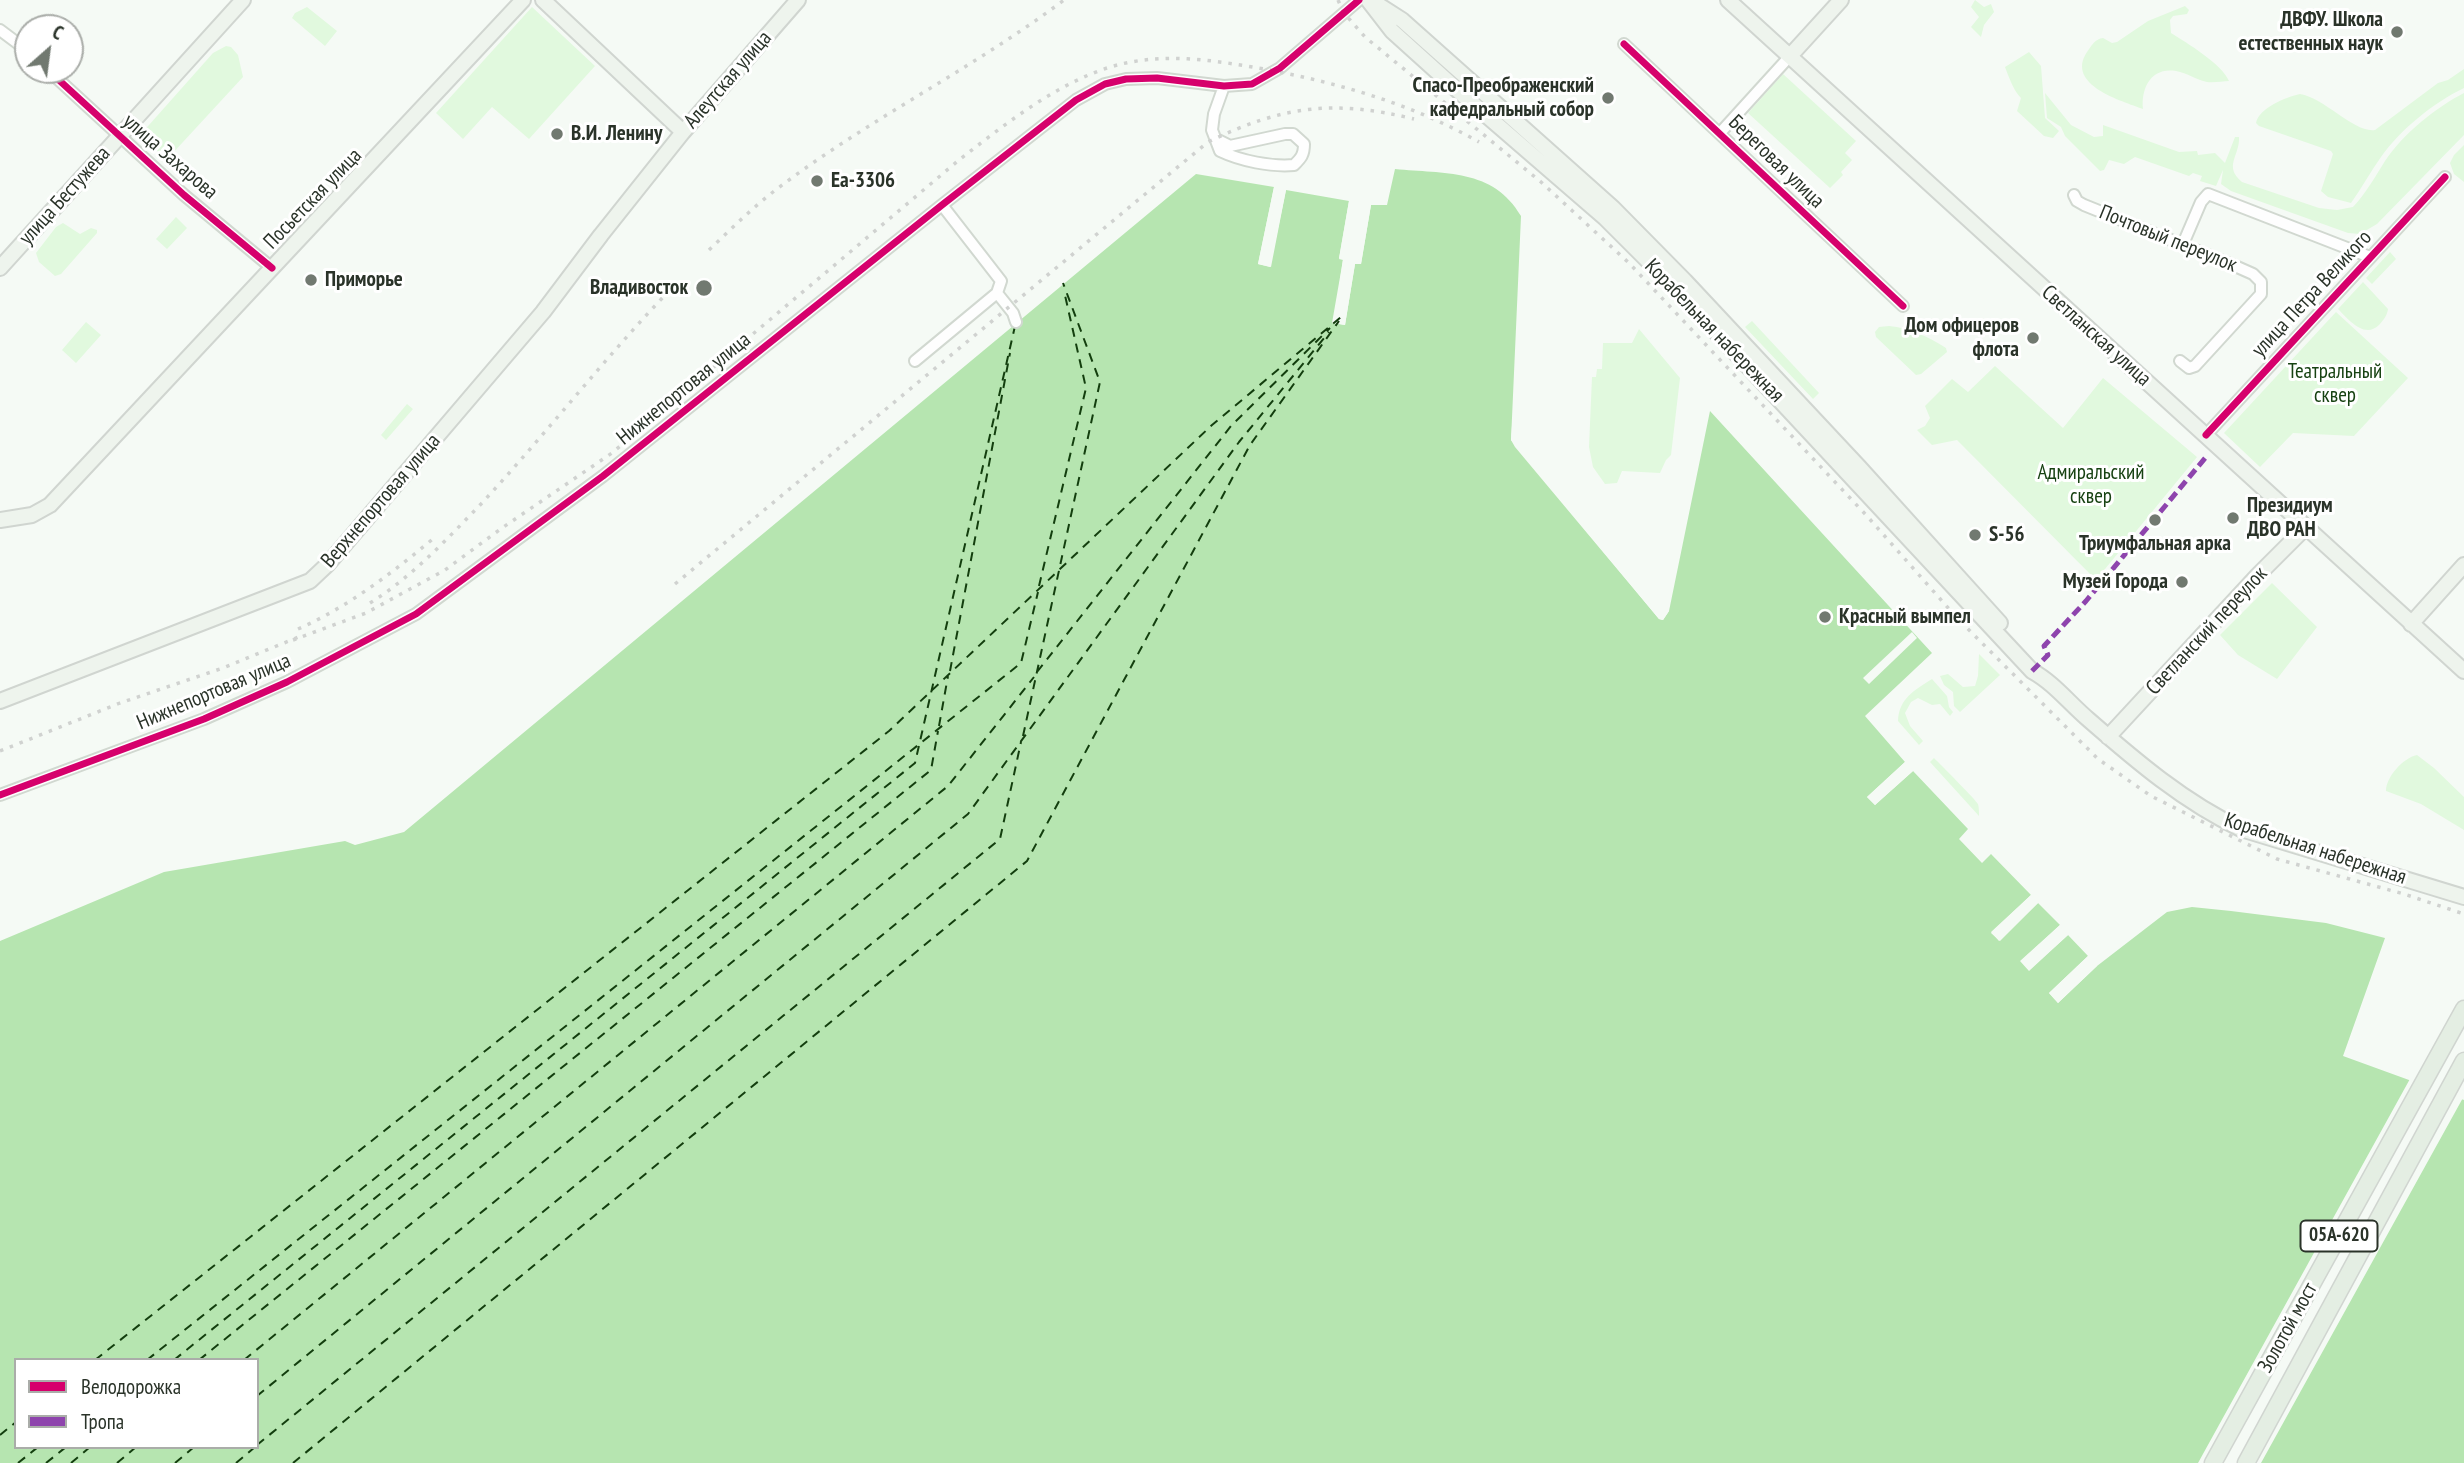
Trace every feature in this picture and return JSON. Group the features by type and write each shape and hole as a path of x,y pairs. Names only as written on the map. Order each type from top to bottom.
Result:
{"highway":[{"name":"Золотой мост","path":"2213,1463 2464,1009"},
{"name":"Золотой мост","path":"2246,1463 2464,1061"}],"main road":[{"name":"улица Бестужева","path":"0,268 243,0"},
{"name":"Посьетская улица","path":"0,520 32,515 50,505 523,0"},
{"path":"543,0 683,132"},
{"name":"Алеутская улица","path":"660,162 798,0"},
{"name":"Корабельная набережная","path":"1370,0 1402,40 1605,218 1674,287 2032,671 2045,678 2108,737 2166,785 2218,818 2241,829 2464,897"},
{"name":"Светланская улица","path":"1728,0 2464,671"},
{"path":"1790,56 1841,0"},
{"name":"Верхнепортовая улица","path":"0,701 310,581 328,564 543,312 660,162"},
{"name":"Светланский переулок","path":"2108,737 2306,527"},
{"path":"2412,624 2464,565"}],"street":[{"name":"Нижнепортовая улица","path":"0,796 204,719 287,682 416,614 603,476 1076,100 1105,84 1137,78 1224,86 1252,84 1276,72 1359,0"},
{"name":"Береговая улица","path":"1624,44 1903,306"},
{"path":"1720,133 1790,56"},
{"name":"улица Захарова","path":"63,84 272,268"},
{"path":"1217,140 1230,146 1293,134 1304,144 1304,151 1294,166 1283,166 1230,156 1220,151 1212,130 1214,114 1224,86"},
{"name":"улица Петра Великого","path":"2206,435 2445,177"},
{"path":"2183,244 2203,198 2208,194 2370,257"},
{"name":"Почтовый переулок","path":"2074,195 2077,201 2095,210 2253,274 2263,286 2261,294 2195,366 2189,368 2180,361"},
{"path":"915,361 998,293 1001,281 942,205"},
{"path":"998,293 1013,313 1016,322"}],"green space":[{"path":"1975,0 1984,7 1991,4 1994,12 1984,25 1981,37 1971,27 1979,17 1971,7"},
{"path":"2185,6 2189,10 2187,14 2173,16 2170,20 2171,33 2212,61 2229,81 2207,82 2176,71 2160,72 2146,87 2143,109 2099,90 2084,74 2082,64 2096,41 2103,38 2112,43 2117,42 2148,21"},
{"path":"307,7 337,31 325,46 292,18 295,13"},
{"path":"532,7 595,66 529,139 492,107 463,139 436,113"},
{"path":"226,46 231,47 238,55 243,77 171,155 165,158 141,134 213,53"},
{"path":"2029,52 2041,66 2045,118 2059,131 2053,138 2044,136 2017,111 2021,98 2005,67"},
{"path":"2464,69 2464,88 2429,109 2398,137 2381,157 2351,203 2328,197 2321,191 2333,154 2331,151 2256,123 2268,108 2300,94 2310,97 2358,126 2375,130 2438,83"},
{"path":"1783,74 1856,141 1845,153 1852,160 1841,172 1843,175 1830,188 1748,113"},
{"path":"2045,93 2071,125 2094,137 2103,136 2103,125 2179,152 2197,151 2198,155 2215,153 2225,163 2235,137 2239,137 2233,166 2236,176 2242,182 2319,208 2337,210 2353,207 2401,141 2431,114 2464,93 2464,135 2377,224 2360,234 2348,233 2231,191 2221,184 2223,170 2216,186 2200,181 2202,176 2193,173 2189,176 2135,157 2124,164 2109,160 2104,170 2100,171 2065,136 2061,127 2047,118"},
{"path":"2464,145 2464,182 2454,174 2450,163"},
{"path":"176,217 187,228 167,249 156,239"},
{"path":"63,223 80,234 91,228 97,230 97,233 61,274 55,276 39,262 36,253 56,227"},
{"path":"2390,252 2396,259 2372,284 2366,278"},
{"path":"2363,282 2388,309 2380,324 2369,330 2358,327 2338,309"},
{"name":"Театральный сквер","path":"2336,312 2408,378 2354,436 2293,433 2260,467 2224,433"},
{"path":"1752,321 1819,393 1813,399 1745,327"},
{"path":"86,322 101,335 76,363 62,350"},
{"path":"1889,326 1926,337 1946,348 1947,352 1921,374 1916,375 1876,337 1875,332 1879,327"},
{"path":"1639,329 1680,378 1671,455 1660,473 1622,471 1617,483 1605,484 1593,467 1589,447 1592,377 1596,377 1597,369 1602,369 1603,343 1632,343"},
{"name":"Адмиральский сквер","path":"1995,366 2063,428 2103,378 2197,457 2096,580 1957,440 1932,445 1917,430 1925,426 1930,418 1925,406 1952,379 1968,392"},
{"path":"407,404 413,409 386,440 381,435"},
{"path":"2272,583 2317,627 2277,679 2238,655 2220,635"},
{"path":"1979,654 2000,675 1960,712 1954,706 1953,692 1944,685 1940,676 1948,674 1963,687 1975,686"},
{"path":"1932,679 1947,696 1953,712 1950,716 1940,704 1932,705 1918,698 1911,702 1905,713 1910,726 1923,741 1919,745 1898,721 1899,713 1909,696"},
{"path":"2417,755 2464,797 2464,830 2421,804 2386,791 2396,769"},
{"path":"1934,758 1976,801 1979,816 1930,762"}],"shaded area":[{"path":"1395,169 1466,176 1482,181 1510,200 1521,216 1511,440 1659,619 1663,620 1669,611 1710,411 1932,653 1865,716 1905,762 1867,797 1875,805 1913,771 1968,829 1959,839 1982,863 1991,854 2031,895 1991,933 2000,941 2038,903 2060,925 2021,961 2029,970 2068,935 2088,956 2049,993 2058,1003 2097,966 2167,912 2192,907 2326,923 2385,938 2343,1056 2464,1100 2464,1463 0,1463 0,941 164,872 345,841 355,845 404,832 1196,174 1274,187 1258,264 1270,267 1286,190 1349,201 1339,258 1343,259 1334,323 1345,325 1355,264 1361,264 1371,205 1387,205"}],"pier":[{"path":"1274,187 1278,188 1262,262 1268,263 1283,189 1286,190 1271,267 1258,264"},
{"path":"1349,201 1352,202 1343,256 1346,259 1338,321 1342,321 1352,263 1358,260 1368,204 1371,205 1361,264 1355,264 1345,325 1332,323 1343,260 1339,259"},
{"path":"1512,426 1518,445 1661,616 1666,607 1669,611 1663,620 1659,619 1515,447 1511,440"},
{"path":"1912,632 1917,638 1869,684 1863,678"},
{"path":"1905,762 1907,764 1872,797 1875,800 1911,768 1913,771 1875,805 1867,797"},
{"path":"2031,895 2033,898 1996,932 1999,936 2036,901 2038,903 1999,941 1991,932"},
{"path":"2060,925 2062,928 2025,962 2029,966 2066,932 2068,935 2029,971 2020,961"},
{"path":"2088,956 2091,959 2054,993 2058,998 2094,963 2097,966 2058,1003 2049,993"},
{"path":"2411,1077 2464,1096 2261,1463 2198,1463"}],"ferry route":[{"path":"1023,736 1100,382 1063,283"},
{"path":"1039,586 1086,388 1064,291"},
{"path":"98,1358 889,731 1212,425 1341,317"},
{"path":"293,1463 1027,861 1250,445 1339,321"},
{"path":"176,1358 915,763 1015,326"},
{"path":"1037,672 1231,426 1330,328"},
{"path":"259,1394 968,814 1239,442 1329,332"},
{"path":"950,671 1010,353"},
{"path":"150,1358 1021,663 1038,592"},
{"path":"939,726 948,676"},
{"path":"246,1358 948,786 1034,677"},
{"path":"201,1358 931,770 938,731"},
{"path":"259,1443 1000,839 1021,742"},
{"path":"0,1435 14,1424"},
{"path":"18,1463 36,1449"},
{"path":"46,1463 64,1449"},
{"path":"71,1463 88,1449"},
{"path":"117,1463 134,1449"},
{"path":"175,1463 192,1449"},
{"path":"236,1463 253,1449"}],"railway":[{"path":"709,250 740,220 808,166 992,50 1064,0"},
{"path":"1338,0 1344,13 1365,37 1541,182 1629,263 1867,516 1957,618 2098,759 2151,796 2277,859 2404,894 2464,914"},
{"path":"293,640 366,613 445,570 612,453 959,160 1048,96 1087,76 1127,63 1166,58 1244,66 1320,81 1374,96 1428,117 1479,142"},
{"path":"675,584 1208,142 1260,120 1308,110 1358,109 1414,119"},
{"path":"370,603 415,569 481,504 668,292"},
{"path":"298,629 369,588 434,538"},
{"path":"0,751 301,636"}],"marked path":[{"path":"2032,671 2048,655 2044,646 2086,601 2206,457"}],"cycle path":[{"path":"0,795 204,719 287,682 416,614 603,476 1076,100 1105,84 1126,79 1157,78 1224,86 1252,84 1280,68 1359,0"},
{"path":"1624,44 1903,306"},
{"path":"63,84 184,195 272,268"},
{"path":"2206,435 2445,177"}],"place":[{"name":"ДВФУ. Школа естественных наук","path":"2397,32"},
{"name":"Спасо-Преображенский кафедральный собор","path":"1608,98"},
{"name":"В.И. Ленину","path":"557,134"},
{"name":"Еа-3306","path":"817,181"},
{"name":"Приморье","path":"311,280"},
{"name":"Владивосток","path":"704,288"},
{"name":"Дом офицеров флота","path":"2033,338"},
{"name":"Президиум ДВО РАН","path":"2233,518"},
{"name":"Триумфальная арка","path":"2155,520"},
{"name":"S-56","path":"1975,535"},
{"name":"Музей Города","path":"2182,582"},
{"name":"Красный вымпел","path":"1825,617"}]}
